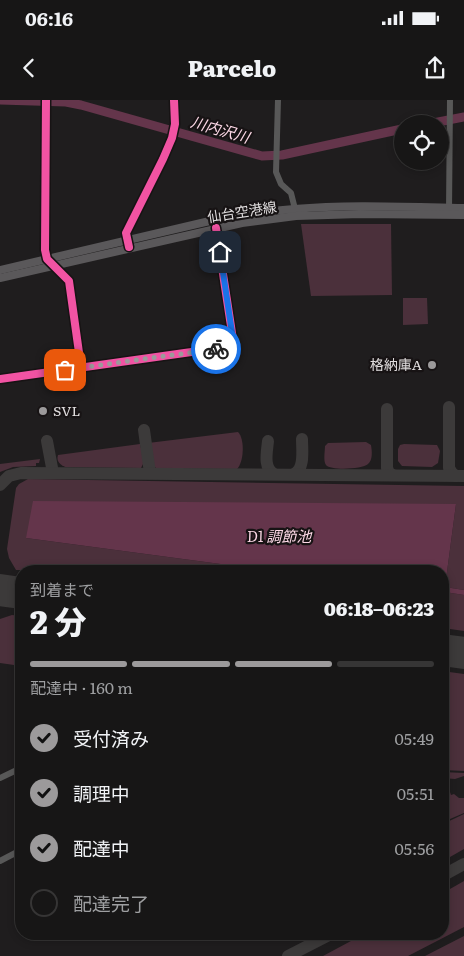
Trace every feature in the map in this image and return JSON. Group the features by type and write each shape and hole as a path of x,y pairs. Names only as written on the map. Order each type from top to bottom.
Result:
{"main road":[{"name":"仙台空港線","path":"0,270 50,262 128,244 214,220 296,212 360,214 449,212 464,208"},
{"name":"仙台空港線","path":"128,244 296,212"},
{"name":"仙台空港線","path":"449,212 464,216"},
{"name":"仙台空港線","path":"0,278 50,262"}],"street":[{"path":"46,100 45,250 50,262 69,281 81,367"},
{"path":"128,244 126,233 172,138 175,120 174,100"},
{"path":"278,100 276,149 278,178 291,193 296,212"},
{"path":"449,212 450,100"},
{"path":"0,379 234,346 216,228"},
{"path":"0,778 15,771"},
{"path":"0,861 15,853"}],"shaded area":[{"path":"301,224 391,224 392,295 311,296"},
{"path":"403,298 427,298 428,324 403,325"},
{"path":"238,432 242,440 243,450 237,469 156,468 151,464 148,443"},
{"path":"366,442 371,445 372,450 370,462 365,466 347,469 326,465 324,459 325,446 328,443"},
{"path":"140,444 144,462 141,468 66,467 58,461 58,455"},
{"path":"400,445 437,445 440,451 438,463 432,467 402,466 398,461 398,449"},
{"path":"40,459 36,466 13,467 0,472 0,464"},
{"path":"28,479 464,486 464,590 449,588 448,565 456,504 26,538 227,565 15,565 15,568 9,558 7,549 16,488"},
{"path":"449,593 464,595 464,631 449,629"},
{"path":"15,615 15,665 0,663 0,619"},
{"path":"449,672 464,674 464,771 449,770"},
{"path":"449,772 464,773 464,776 449,778"},
{"path":"449,789 451,795 454,794 459,798 464,798 464,813 449,819"},
{"path":"464,814 464,849 449,858 449,821"},
{"path":"464,881 464,927 449,935 449,890"},
{"path":"464,936 464,956 425,956"},
{"path":"353,940 439,940 408,956 323,956"}],"water":[{"name":"D1 調節池","path":"33,501 456,504 448,565 227,565 26,538"},
{"name":"D1 調節池","path":"449,588 464,590 464,595 449,593"}],"waterway":[{"name":"川内沢川","path":"0,100 66,102 81,105 262,156 282,155 394,131"},
{"name":"川内沢川","path":"449,120 464,117"}],"taxiway":[{"path":"449,407 449,468 456,476"},
{"path":"387,409 387,468 389,473 393,475"},
{"path":"144,430 150,473"},
{"path":"294,474 298,472 301,464 302,439"},
{"path":"47,441 53,473"},
{"path":"268,441 267,464 274,474"},
{"path":"0,485 9,476 21,473 464,476"},
{"path":"0,582 15,592"},
{"path":"449,872 464,864"},
{"path":"288,956 319,940"}],"runway":[{"path":"0,590 15,592"},
{"path":"449,651 464,653"}],"cycle path":[{"path":"46,100 45,250 47,259 69,281 81,367"},
{"path":"129,247 126,233 172,138 175,124 174,100"},
{"path":"0,379 234,346 216,228"}],"way so far":[{"path":"65,370 216,349"}],"place":[{"name":"格納庫A","path":"432,365"},
{"name":"SVL","path":"43,411"}],"route":[{"path":"216,349 234,346 220,252"}]}
